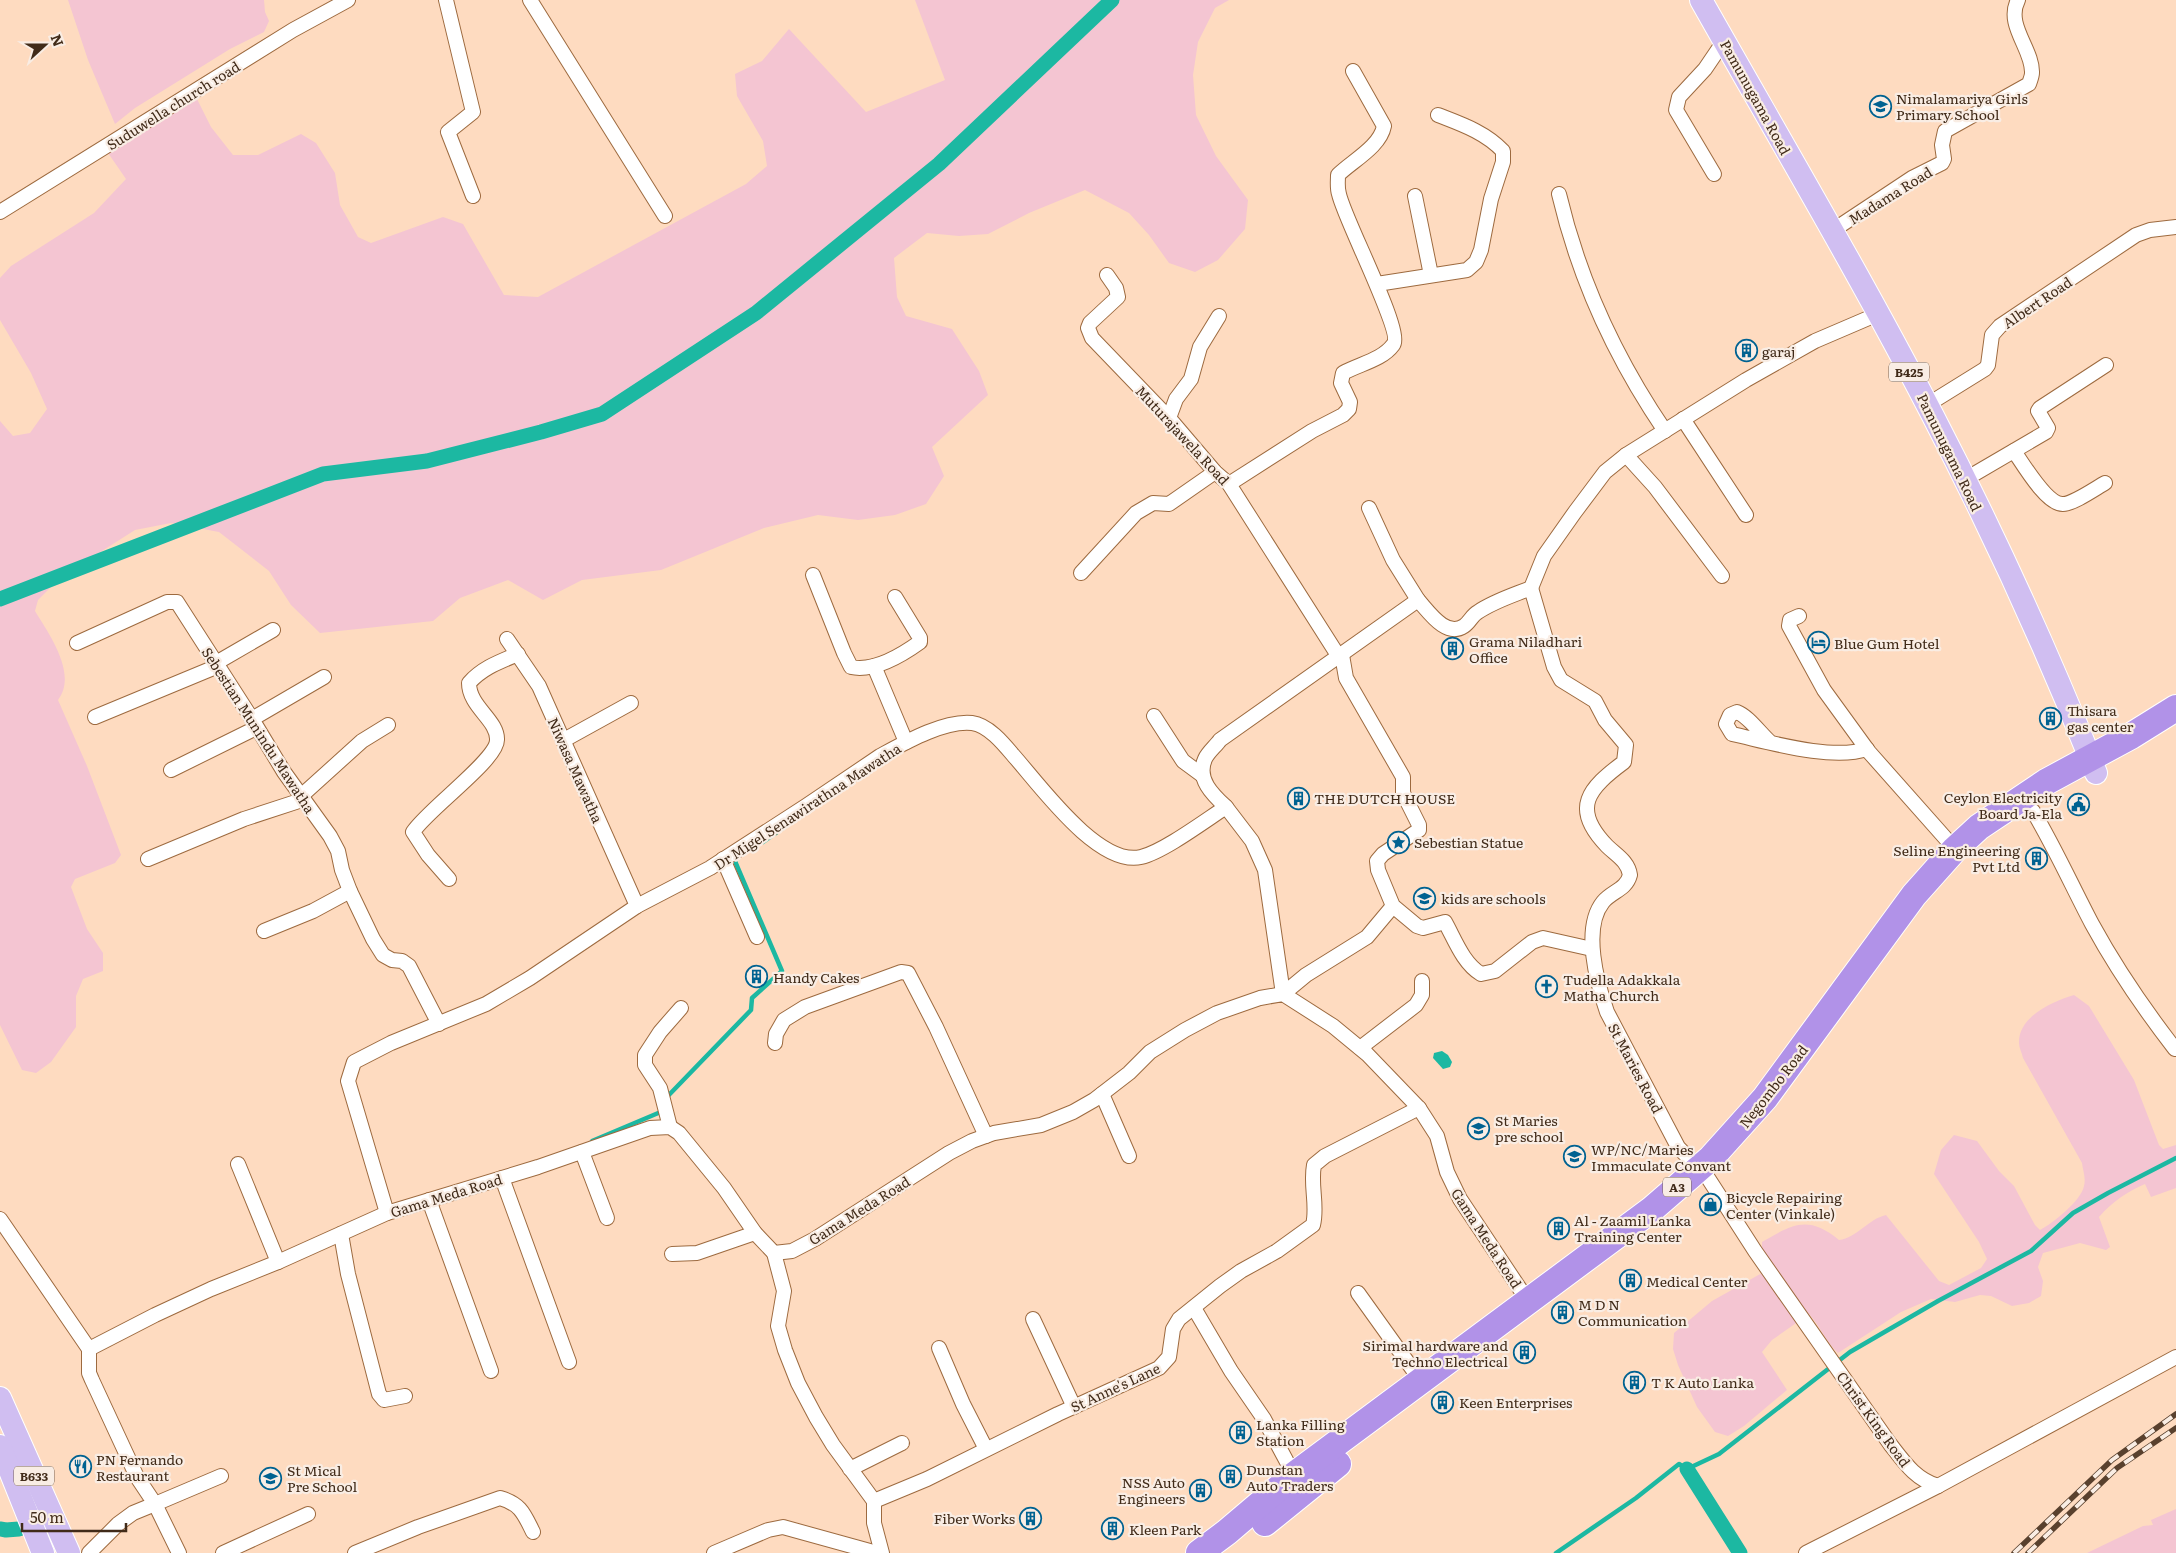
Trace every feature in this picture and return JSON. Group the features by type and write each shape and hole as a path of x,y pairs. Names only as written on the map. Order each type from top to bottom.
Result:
{"highway":[{"name":"Negombo Road","path":"1199,1553 1227,1532 1294,1475 1651,1210 1703,1174 1753,1133 1809,1066 1924,906 1953,874 1988,839 2012,826 2131,736 2176,708"},
{"name":"Negombo Road","path":"1228,1553 1387,1423 1649,1229 1703,1174 1727,1141 1765,1098 1914,895 1955,849 1979,827 2046,782 2137,753 2176,726"}],"main road":[{"name":"Pamunugama Road","path":"1701,0 1878,314 1927,405 2059,682 2093,766"},
{"name":"B633","path":"0,1398 69,1553"},
{"name":"B633","path":"0,1446 43,1553"}],"street":[{"name":"Suduwella church road","path":"0,212 293,30 348,0"},
{"path":"446,0 473,112 448,132 473,196"},
{"path":"530,0 665,216"},
{"name":"Madama Road","path":"1832,232 1912,178 1942,163 1944,159 1942,144 1945,131 2029,84 2032,74 2031,62 2019,34 2015,16 2018,0"},
{"path":"1714,174 1676,110 1679,97 1705,69 1724,42"},
{"path":"1229,484 1312,431 1343,415 1349,409 1350,402 1341,383 1343,373 1379,357 1396,340 1393,326 1377,284 1344,211 1337,187 1338,175 1370,148 1383,133 1384,126 1353,71"},
{"path":"1377,284 1467,270 1476,262 1504,156 1503,151 1494,141 1476,130 1438,115"},
{"path":"1559,194 1585,276 1612,343 1640,395 1664,431"},
{"path":"1415,196 1431,275"},
{"name":"Albert Road","path":"1927,405 1985,369 1988,365 1992,335 2000,326 2136,235 2150,230 2176,228"},
{"name":"Muturajawela Road","path":"1107,275 1116,288 1118,297 1090,323 1088,328 1092,338 1169,418 1215,472 1229,484 1340,656"},
{"path":"1369,508 1393,560 1418,600 1440,624 1452,629 1466,625 1473,615 1488,606 1531,588 1544,556 1575,512 1605,472 1626,455 1815,341 1878,314"},
{"path":"1169,418 1176,400 1191,379 1200,347 1219,316"},
{"path":"1964,480 2046,432 2047,426 2038,412 2040,408 2106,365"},
{"path":"1683,419 1746,515"},
{"path":"2014,451 2029,475 2055,503 2065,505 2105,483"},
{"path":"1626,455 1655,487 1722,576"},
{"path":"1080,573 1136,513 1153,503 1169,504 1215,472"},
{"path":"813,575 851,667 874,666 906,652 920,642 920,638 895,597"},
{"name":"St Maries Road","path":"1531,588 1554,667 1561,680 1595,701 1605,720 1626,745 1624,762 1602,778 1590,792 1587,803 1588,815 1592,826 1607,846 1625,862 1630,875 1625,886 1607,897 1598,908 1592,950 1601,994 1607,1012 1678,1147 1703,1174"},
{"name":"Sebestian Munindu Mawatha","path":"77,644 174,600 217,664 301,798 330,836 338,852 350,891 372,939 383,955 410,966 439,1024"},
{"path":"1283,994 1265,870 1252,841 1226,807 1204,783 1202,775 1205,758 1220,740 1418,600"},
{"path":"1799,616 1790,620 1790,626 1824,690 1867,749 1955,849"},
{"path":"95,717 217,664 274,630"},
{"name":"Niwasa Mawatha","path":"507,639 539,686 637,906"},
{"path":"449,879 428,855 413,832 428,814 471,776 493,750 498,741 496,733 469,693 469,683 485,669 518,654"},
{"path":"1340,656 1346,678 1403,777 1403,793 1419,825 1419,830 1383,854 1377,861 1378,870 1393,906 1417,926 1423,928 1445,922 1473,970 1481,974 1495,971 1532,942 1543,938 1592,950"},
{"path":"874,666 906,742"},
{"path":"171,770 254,724 324,677"},
{"path":"564,740 631,703"},
{"path":"1154,716 1183,762 1202,775"},
{"name":"Dr Migel Senawirathna Mawatha","path":"387,1213 348,1081 354,1062 384,1046 486,1004 530,978 637,906 723,859 880,756 906,742 955,724 973,723 983,727 1000,740 1053,801 1096,844 1111,853 1128,858 1141,857 1155,851 1226,807"},
{"path":"148,859 244,819 301,798 362,741 388,725"},
{"path":"1770,742 1824,752 1855,753 1867,749"},
{"path":"2033,811 2052,843 2108,951 2153,1020 2175,1048"},
{"path":"723,859 757,937"},
{"path":"264,931 313,911 350,891"},
{"path":"1283,994 1306,975 1367,937 1393,906"},
{"path":"775,1043 776,1034 784,1020 805,1007 901,972 908,973 936,1027 986,1136"},
{"path":"1360,1048 1416,1005 1422,995 1422,981"},
{"name":"Gama Meda Road","path":"774,1253 792,1251 815,1239 949,1153 986,1136 1041,1125 1073,1112 1102,1094 1129,1073 1150,1052 1184,1030 1217,1013 1260,998 1283,994 1333,1026 1360,1048 1419,1108 1437,1136 1446,1172 1460,1199 1528,1301"},
{"path":"681,1008 660,1032 645,1056 645,1065 660,1088 670,1128 679,1133 719,1181 756,1233 774,1253 784,1291 778,1326 785,1350 798,1383 816,1417 850,1469 874,1501 874,1523 882,1553"},
{"path":"1102,1094 1129,1156"},
{"name":"St Anne's Lane","path":"874,1501 927,1479 1100,1394 1151,1372 1166,1363 1169,1357 1173,1329 1179,1319 1241,1271 1277,1251 1313,1225 1316,1212 1312,1178 1314,1165 1325,1156 1419,1108"},
{"name":"Gama Meda Road","path":"89,1352 163,1311 387,1213 502,1178 650,1128 670,1128"},
{"path":"582,1152 608,1218"},
{"path":"238,1164 278,1262"},
{"name":"Christ King Road","path":"1703,1174 1755,1251 1910,1470 1924,1482 1938,1486"},
{"path":"502,1178 569,1362"},
{"path":"429,1200 491,1371"},
{"path":"0,1219 89,1352 89,1373 92,1380 137,1477 155,1504 179,1553"},
{"path":"672,1254 697,1253 756,1233"},
{"path":"341,1234 348,1274 379,1394 384,1400 404,1396"},
{"path":"1358,1293 1421,1381"},
{"path":"1194,1308 1231,1371 1264,1420 1294,1475"},
{"path":"1033,1319 1074,1407"},
{"path":"939,1348 963,1404 986,1449"},
{"path":"1806,1553 1827,1548 2176,1357"},
{"path":"850,1469 902,1444"},
{"path":"89,1553 118,1524 133,1513 221,1476"},
{"path":"355,1553 418,1527 500,1498 512,1501 523,1511 533,1532"},
{"path":"222,1553 308,1514"},
{"path":"714,1553 768,1530 783,1527 877,1553"}],"shaded area":[{"path":"68,0 264,0 265,12 269,21 264,32 230,49 135,108 115,124 88,60"},
{"path":"915,0 1229,0 1215,8 1198,42 1193,75 1196,115 1216,156 1248,200 1245,229 1218,260 1195,272 1169,263 1149,235 1129,213 1085,190 1029,213 988,234 959,236 927,233 894,258 897,297 906,316 952,329 979,371 988,395 932,447 944,476 926,504 895,515 858,520 818,515 764,528 661,570 582,580 543,600 508,580 460,598 433,621 320,633 291,605 269,571 219,532 171,523 135,530 61,577 38,600 35,611 59,654 65,678 63,690 58,700 87,766 121,855 115,863 75,879 71,887 87,929 103,953 103,971 83,979 76,996 76,1027 51,1062 36,1073 22,1070 0,1025 0,421 13,436 30,433 47,409 31,373 0,320 0,278 11,266 94,213 126,179 106,150 195,95 211,127 233,155 258,155 301,134 316,143 335,173 340,205 358,237 371,243 443,217 463,224 504,295 538,297 746,184 767,166 763,141 737,96 735,74 762,61 789,29 866,112 945,80"},
{"path":"2074,995 2089,1006 2134,1080 2159,1145 2163,1149 2176,1145 2176,1188 2151,1197 2145,1184 2126,1194 2110,1206 2099,1217 2110,1247 2106,1250 2080,1243 2043,1253 2038,1267 2043,1281 2041,1296 2029,1303 2012,1306 1991,1296 1980,1295 1955,1302 1931,1299 1901,1312 1838,1353 1809,1314 1772,1340 1762,1352 1787,1390 1744,1426 1728,1436 1715,1432 1697,1407 1678,1365 1673,1349 1674,1333 1712,1301 1762,1273 1762,1242 1792,1227 1801,1225 1818,1227 1839,1240 1845,1239 1874,1220 1886,1215 1939,1281 1949,1285 1981,1268 1987,1259 1979,1242 1934,1174 1941,1150 1954,1135 1977,1141 1999,1171 2014,1186 2035,1225 2040,1230 2059,1217 2078,1198 2085,1183 2082,1163 2023,1058 2019,1047 2020,1033 2024,1025 2031,1018 2057,1001"},
{"path":"2176,1509 2176,1553 2087,1553 2143,1526 2153,1525 2151,1520"}],"water":[{"path":"1442,1051 1448,1055 1452,1062 1450,1067 1443,1069 1433,1058 1434,1053"}],"waterway":[{"path":"0,599 323,474 427,461 541,432 602,414 756,313 939,164 1112,0"},
{"path":"763,842 783,828"},
{"path":"666,1098 751,1010 752,998 782,971 734,859 737,857"},
{"path":"592,1141 663,1111"},
{"path":"1556,1553 1636,1498 1679,1464 1687,1469 1719,1454 1850,1352 1938,1301 2031,1251 2073,1213 2176,1158"},
{"path":"1687,1469 1740,1553"},
{"path":"0,1529 19,1529"}],"railway":[{"path":"2014,1553 2112,1460 2176,1414"},
{"path":"2028,1553 2117,1468 2176,1428"}],"place":[{"name":"Nimalamariya Girls Primary School","path":"1880,106"},
{"name":"garaj","path":"1746,351"},
{"name":"Blue Gum Hotel","path":"1818,643"},
{"name":"Grama Niladhari Office","path":"1453,649"},
{"name":"Thisara gas center","path":"2051,718"},
{"name":"THE DUTCH HOUSE","path":"1298,798"},
{"name":"Ceylon Electricity Board Ja-Ela","path":"2078,805"},
{"name":"Sebestian Statue","path":"1398,842"},
{"name":"Seline Engineering Pvt Ltd","path":"2036,858"},
{"name":"kids are schools","path":"1425,898"},
{"name":"Handy Cakes","path":"757,977"},
{"name":"Tudella Adakkala Matha Church","path":"1547,987"},
{"name":"St Maries pre school","path":"1479,1128"},
{"name":"WP/NC/Maries Immaculate Convant","path":"1575,1157"},
{"name":"Bicycle Repairing Center (Vinkale)","path":"1710,1205"},
{"name":"Al - Zaamil Lanka Training Center","path":"1558,1228"},
{"name":"Medical Center","path":"1630,1281"},
{"name":"M D N Communication","path":"1562,1312"},
{"name":"Sirimal hardware and Techno Electrical","path":"1524,1353"},
{"name":"T K Auto Lanka","path":"1635,1382"},
{"name":"Keen Enterprises","path":"1443,1402"},
{"name":"Lanka Filling Station","path":"1240,1432"},
{"name":"PN Fernando Restaurant","path":"80,1467"},
{"name":"Dunstan Auto Traders","path":"1230,1477"},
{"name":"St Mical Pre School","path":"271,1478"},
{"name":"NSS Auto Engineers","path":"1201,1490"},
{"name":"Fiber Works","path":"1031,1518"},
{"name":"Kleen Park","path":"1113,1529"}]}
